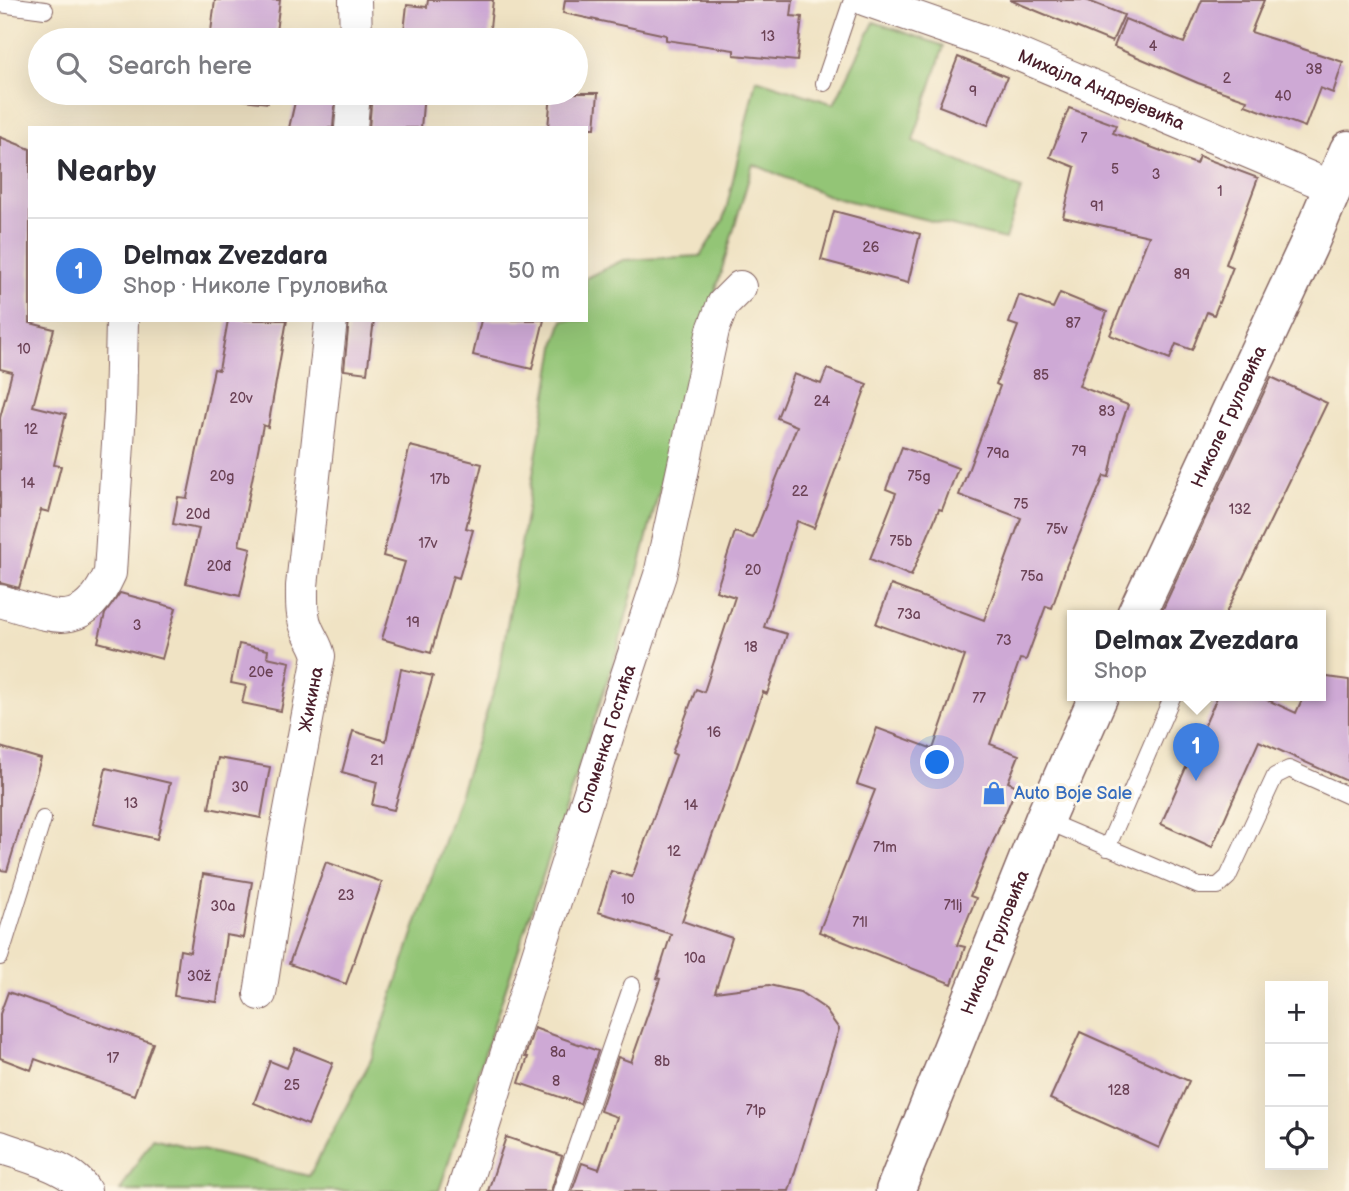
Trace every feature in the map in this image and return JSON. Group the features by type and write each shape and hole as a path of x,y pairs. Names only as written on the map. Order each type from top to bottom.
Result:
{"street":[{"path":"355,0 355,28"},
{"name":"Михајла Андрејевића","path":"866,0 998,47 1334,188"},
{"path":"351,126 353,105"},
{"name":"Николе Груловића","path":"1138,610 1334,188 1349,150"},
{"name":"Споменка Гостића","path":"463,1191 660,575 713,330 723,304 740,287"},
{"path":"0,601 45,614 64,617 77,615 98,596 110,573 120,411 122,322"},
{"name":"Жикина","path":"260,994 283,846 319,656 304,616 302,586 331,322"},
{"name":"Николе Груловића","path":"895,1191 1044,820 1096,701"},
{"path":"0,1147 69,1175 82,1184 85,1191"}],"lane":[{"path":"824,83 852,0"},
{"path":"0,4 45,10"},
{"path":"1107,848 1170,701"},
{"path":"1044,820 1199,886 1217,886 1228,877 1275,776 1289,769 1349,796"},
{"path":"0,957 43,819"},
{"path":"561,1191 632,985"}],"green space":[{"path":"874,22 944,46 913,141 1021,189 1005,239 829,196 753,164 679,415 617,651 439,1191 120,1191 152,1138 309,1176 371,1060 498,678 556,341 562,322 588,322 588,277 623,260 700,256 724,219 756,79 834,104"}],"building":[{"path":"215,0 280,0 276,28 212,28"},
{"path":"428,0 493,0 490,28 404,28 407,5 427,7"},
{"path":"565,0 793,0 791,16 802,17 797,61 734,55 734,50 666,40 666,35 563,13"},
{"path":"1010,0 1086,0 1124,15 1112,42"},
{"path":"1202,0 1264,0 1251,32 1343,62 1333,93 1320,88 1305,127 1245,105 1247,100 1198,83 1114,47 1125,19 1184,43"},
{"path":"958,57 1007,77 988,125 939,106"},
{"path":"588,93 598,93 595,128 548,126 550,105 588,105"},
{"path":"294,105 335,105 333,126 289,126"},
{"path":"371,105 423,105 421,126 369,126"},
{"path":"1069,108 1116,125 1113,133 1196,164 1199,156 1258,178 1226,264 1233,267 1214,315 1207,312 1192,350 1176,344 1170,359 1110,335 1149,236 1063,217 1075,167 1050,157"},
{"path":"0,137 28,148 28,322 54,329 33,406 66,414 54,465 61,466 49,512 41,510 19,588 0,583 0,418 12,372 0,369"},
{"path":"834,211 920,234 908,283 821,260"},
{"path":"1060,293 1107,312 1079,386 1128,405 1118,434 1109,477 1104,476 1067,564 1052,608 1046,606 1026,660 1020,659 990,744 1019,755 1008,782 1017,786 970,896 976,898 957,945 965,947 952,984 819,932 875,790 857,784 877,728 933,749 965,656 876,624 891,585 984,620 1021,518 959,495 1000,386 996,384 1018,326 1009,323 1019,295 1053,308"},
{"path":"228,322 287,322 268,427 263,425 239,545 251,548 240,596 186,583 199,529 173,524 178,497 187,498 214,369 219,370"},
{"path":"349,322 374,322 367,373 344,370"},
{"path":"481,322 544,322 532,369 473,355"},
{"path":"827,369 867,384 814,528 797,521 764,627 787,634 767,694 763,692 682,921 732,938 715,992 769,985 800,992 824,1008 839,1029 789,1191 572,1191 582,1163 599,1169 617,1117 600,1111 618,1057 631,1062 660,979 657,978 671,934 598,912 611,871 632,877 676,755 672,753 696,689 704,692 735,597 716,591 735,532 753,538 797,426 777,418 794,374 821,384"},
{"path":"1271,377 1327,403 1227,610 1162,610"},
{"path":"410,446 482,464 466,528 473,530 459,578 453,576 431,653 382,639 405,562 383,556"},
{"path":"902,447 958,468 911,576 870,559 896,493 886,489"},
{"path":"120,593 176,608 162,659 98,642 105,614"},
{"path":"239,644 268,650 267,657 290,662 281,711 242,703 246,686 231,683"},
{"path":"401,669 433,676 394,810 372,805 377,782 342,772 353,731 386,741"},
{"path":"1326,677 1349,680 1349,782 1259,741 1212,847 1161,824 1215,701 1270,701 1296,713 1301,701 1326,701"},
{"path":"0,747 41,759 7,871 0,870"},
{"path":"218,758 270,767 261,818 209,808"},
{"path":"106,768 170,783 157,839 93,824"},
{"path":"326,862 382,882 346,984 289,964"},
{"path":"203,874 252,882 243,938 226,935 217,1002 174,996 180,950 190,952"},
{"path":"8,992 153,1043 134,1095 35,1059 31,1070 0,1058 0,1014"},
{"path":"534,1028 598,1051 580,1104 519,1083"},
{"path":"1080,1032 1189,1081 1159,1148 1050,1099"},
{"path":"295,1048 333,1063 308,1125 254,1103 270,1061 287,1068"},
{"path":"506,1137 562,1156 551,1191 488,1191"}],"place":[{"name":"Delmax Zvezdara","path":"1196,781"},
{"name":"Auto Boje Sale","path":"994,793"}]}
